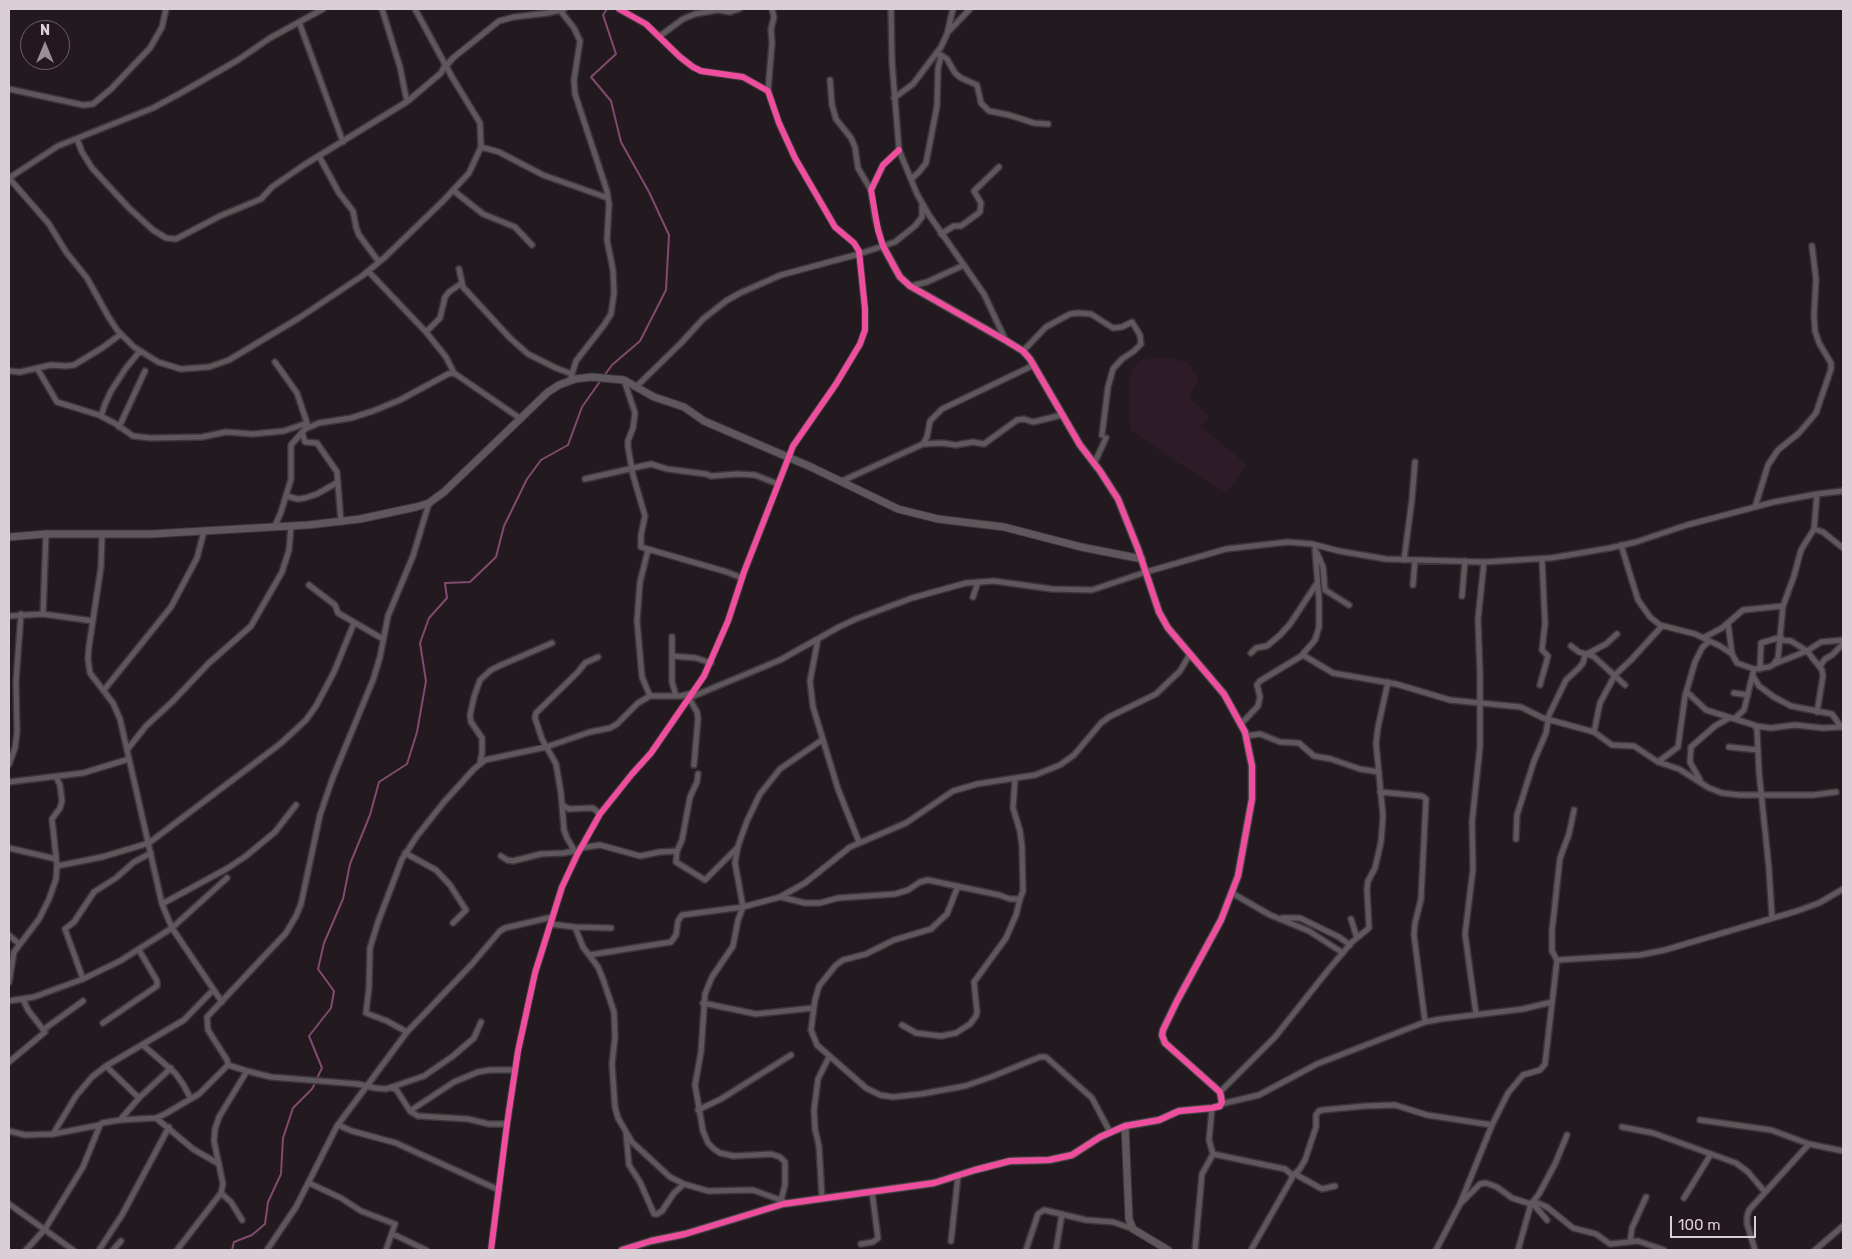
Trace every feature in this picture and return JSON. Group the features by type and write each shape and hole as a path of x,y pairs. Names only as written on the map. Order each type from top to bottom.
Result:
{"street":[{"path":"9,89 83,105 93,104 110,90 150,48 162,27 166,9"},
{"path":"323,9 270,38 238,60 166,101 58,146 9,178 45,217 66,252 87,278 108,316 121,334 140,351 158,362 181,369 209,367 229,360 325,301 368,271 454,191 469,173 481,147 480,123 415,9"},
{"path":"382,9 400,67 408,101"},
{"path":"77,139 82,152 92,168 129,208 153,230 171,240 176,239 230,211 261,199 272,187 379,117 408,101 441,73 453,58 499,21 561,9 579,36 580,46 574,80 575,94 608,198 608,240 614,279 613,309 604,325 576,361 571,378"},
{"path":"619,9 636,17 660,36 680,58 693,67 701,71 743,77 768,90"},
{"path":"660,36 683,19 695,14 718,10 730,12 739,9"},
{"path":"491,1250 515,1070 535,976 562,887 576,853 600,814 651,753 711,663 798,436 851,361 863,336 866,318 860,254 857,247 837,229 795,158 779,123 768,90 772,42 771,29 774,17 772,9"},
{"path":"891,9 894,98 899,150 922,203 984,294 1005,340"},
{"path":"894,98 913,84 938,54 947,34 952,9"},
{"path":"947,34 970,9"},
{"path":"299,22 343,142"},
{"path":"938,54 949,62 957,76 967,82 978,85 981,103 985,108 1030,122 1048,124"},
{"path":"911,179 926,163 937,106 938,54"},
{"path":"830,80 832,105 836,118 851,138 855,147 858,168 871,190 875,218 884,246 900,277 910,286 1023,351 1034,365 1080,446 1118,499 1164,622 1224,694 1246,736 1252,766 1252,798 1241,861 1232,893 1220,920 1162,1030 1165,1043 1220,1092 1221,1104"},
{"path":"481,147 499,152 543,175 608,198"},
{"path":"871,190 883,165 899,150"},
{"path":"319,156 335,186 353,211 359,235 379,262"},
{"path":"942,234 954,226 962,226 980,212 981,203 974,190 999,168"},
{"path":"454,191 483,214 515,227 532,245"},
{"path":"637,386 714,309 740,293 781,275 860,254 894,242 915,226 922,217 922,203"},
{"path":"1755,507 1768,465 1778,450 1799,433 1816,413 1832,369 1831,363 1819,343 1815,331 1816,279 1812,246"},
{"path":"910,286 927,282 964,265"},
{"path":"459,269 462,283 488,316 528,354 571,378"},
{"path":"368,271 426,332 446,357 454,373 521,419"},
{"path":"426,332 440,318 445,297 462,283"},
{"path":"1023,351 1046,327 1070,314 1091,314 1113,328 1122,327 1132,322 1140,335 1141,344 1113,369 1108,387 1104,437 1094,464"},
{"path":"9,371 20,372 51,365 74,365 121,334"},
{"path":"102,416 105,404 117,381 140,351"},
{"path":"275,362 297,392 305,428 305,442 316,443 334,466 338,476 341,522"},
{"path":"923,444 927,437 930,421 938,412 1034,365"},
{"path":"37,368 57,402 102,416 133,436 161,438 207,436 226,432 257,434 305,428 327,421 351,418 400,400 448,374 454,373"},
{"path":"119,427 145,371"},
{"path":"9,537 46,534 102,535 291,526 341,522 398,512 430,503 459,479 548,392 571,378 592,377 624,380 654,396 684,407 704,421 842,481 893,507 949,520 1004,527 1081,547 1142,559"},
{"path":"624,380 635,413 633,428 628,441 632,468 645,516 641,535 641,547 716,568 742,578"},
{"path":"842,481 923,444 963,444 973,442 984,444 1017,420 1024,419 1033,422 1062,415"},
{"path":"275,526 292,472 291,445 305,428"},
{"path":"1404,560 1415,462"},
{"path":"585,479 651,464 676,471 711,476 755,475 778,484"},
{"path":"286,496 298,499 305,498 317,494 338,482"},
{"path":"407,1032 387,1021 367,1015 365,1010 369,987 369,955 372,939 405,853 431,817 479,764 490,758 546,747 613,726 638,703 650,696 690,695 756,671 780,660 839,627 881,608 948,588 978,582 1002,582 1082,591 1101,588 1146,572 1226,549 1288,542 1370,557 1404,560 1484,562 1542,559 1621,545 1755,507 1817,494 1843,491"},
{"path":"1773,664 1778,658 1783,606 1801,550 1814,529 1817,494"},
{"path":"228,1065 227,1060 208,1030 206,1021 211,1012 286,933 296,916 301,904 320,815 333,777 373,680 388,616 412,556 430,503"},
{"path":"127,750 146,726 202,670 250,626 282,572 289,550 291,526"},
{"path":"1814,529 1823,532 1843,548"},
{"path":"104,690 171,607 196,558 204,531"},
{"path":"44,614 46,534"},
{"path":"102,535 101,567 88,659 89,667 93,678 104,690 117,710 162,904 172,928 222,1002"},
{"path":"1621,545 1638,600 1650,617 1662,626 1706,639 1732,654"},
{"path":"1241,724 1258,706 1260,697 1258,685 1260,681 1302,655 1315,640 1319,618 1318,582 1313,546"},
{"path":"1313,546 1323,567 1325,590 1349,605"},
{"path":"648,550 640,582 637,620 642,677 650,696"},
{"path":"1540,685 1548,656 1542,650 1545,624 1542,559"},
{"path":"1412,585 1415,560"},
{"path":"1462,596 1465,561"},
{"path":"1476,1014 1465,934 1472,869 1472,822 1480,747 1478,619 1484,562"},
{"path":"973,597 978,582"},
{"path":"1250,653 1256,648 1267,646 1280,635 1294,620 1318,582"},
{"path":"310,585 335,605 338,613 383,639"},
{"path":"1658,762 1678,746 1686,692 1695,662 1706,639 1722,628 1739,612 1746,609 1783,606"},
{"path":"9,764 15,748 17,732 16,700 21,614"},
{"path":"9,616 44,614 93,620"},
{"path":"57,866 102,857 149,843 267,755 306,720 324,692 354,622"},
{"path":"1728,623 1732,654 1737,663 1757,669 1807,651 1822,642 1843,642"},
{"path":"1594,732 1600,703 1615,675 1662,626"},
{"path":"1516,839 1518,815 1536,754 1546,733 1548,720 1566,680 1578,670 1583,663 1583,657 1601,647 1617,634"},
{"path":"672,637 672,682 676,696"},
{"path":"818,639 810,681 813,707 822,740 859,842"},
{"path":"1702,782 1690,762 1691,747 1715,726 1743,713 1753,676 1757,669 1761,643 1780,639 1791,641 1807,651 1820,666 1824,676 1817,712"},
{"path":"1820,666 1843,642"},
{"path":"479,764 482,753 482,738 471,722 470,715 480,680 491,670 552,643"},
{"path":"1572,646 1579,652 1593,656 1625,685"},
{"path":"589,955 671,942 676,936 678,922 682,915 743,906 780,897 804,883 850,847 906,823 958,789 1043,772 1068,760 1109,717 1156,694 1180,671 1190,654"},
{"path":"1302,655 1333,673 1388,682 1450,700 1521,707 1548,720 1594,732 1612,744 1634,746 1658,762 1679,769 1709,788 1722,793 1813,795 1836,792"},
{"path":"672,656 696,658 711,663"},
{"path":"576,853 565,834 559,776 556,764 546,747 536,723 536,713 585,663 598,657"},
{"path":"1753,676 1759,686 1774,697 1792,706 1833,715 1842,727"},
{"path":"1220,1092 1274,1037 1343,953 1370,926 1369,905 1366,896 1368,881 1375,868 1381,842 1383,812 1376,744 1388,682"},
{"path":"1686,692 1703,708 1756,726 1771,728 1795,725 1824,728 1842,727"},
{"path":"1734,693 1748,695"},
{"path":"690,695 698,718 694,765"},
{"path":"10,697 16,700"},
{"path":"1756,726 1761,794 1770,869 1772,918"},
{"path":"1246,736 1260,734 1280,742 1299,743 1314,756 1331,759 1360,769 1379,772"},
{"path":"784,1202 786,1184 785,1162 766,1153 744,1156 720,1153 712,1147 705,1138 698,1110 695,1085 701,1052 703,1003 707,988 712,977 733,946 743,906 736,869 736,858 738,846 747,821 764,788 788,762 822,740"},
{"path":"1729,747 1758,750"},
{"path":"9,782 56,777 97,769 129,759"},
{"path":"698,774 697,782 690,797 676,862 705,880 738,846"},
{"path":"9,982 11,955 36,924 46,908 56,879 57,866 52,819 61,806 62,801 60,785 56,777"},
{"path":"902,1025 916,1033 941,1036 956,1033 970,1024 976,1016 974,982 1006,938 1016,915 1023,891 1022,846 1020,831 1013,808 1015,779"},
{"path":"1380,792 1422,796 1426,799 1421,900 1414,935 1425,1022"},
{"path":"162,904 246,856 275,832 296,805"},
{"path":"562,805 569,809 593,808 600,814"},
{"path":"1436,1250 1460,1204 1492,1126 1508,1093 1518,1079 1530,1072 1540,1070 1545,1064 1557,960 1552,951 1552,931 1560,858 1569,834 1574,810"},
{"path":"580,848 600,845 640,856 677,851"},
{"path":"9,848 56,859"},
{"path":"405,853 436,870 450,885 466,910 453,924"},
{"path":"501,856 514,862 541,854 576,853"},
{"path":"83,979 65,929 74,922 94,892 120,875 134,862 151,854"},
{"path":"9,1001 34,997 83,979 120,961 172,928 227,878"},
{"path":"780,897 805,903 820,903 838,898 894,894 908,890 924,881 934,881 1000,895 1010,900 1020,899"},
{"path":"958,886 947,914 931,929 894,940 866,954 843,960 836,965 819,986 813,1008 811,1026 817,1045 873,1092 893,1097 965,1086 1042,1056 1051,1060 1092,1098 1110,1132"},
{"path":"1557,960 1640,955 1665,950 1811,906 1843,889"},
{"path":"1232,893 1279,918 1309,931 1343,953"},
{"path":"267,1250 296,1207 338,1125 407,1032 472,964 500,931 505,928 552,917"},
{"path":"1279,918 1300,918 1339,937 1350,945"},
{"path":"1351,919 1357,938"},
{"path":"550,924 612,928"},
{"path":"575,926 583,947 598,967 613,1006 615,1029 612,1058 613,1088 617,1113 632,1142 670,1177 684,1184 708,1191 753,1190 784,1202"},
{"path":"9,935 19,944"},
{"path":"103,1023 157,986 157,981 139,950"},
{"path":"53,1134 80,1090 92,1076 184,1020 213,990"},
{"path":"9,1062 46,1032 28,1010 22,999"},
{"path":"43,1030 83,1001"},
{"path":"622,1250 651,1241 685,1234 784,1202 934,1183 1010,1161 1049,1160 1072,1154 1110,1132 1125,1126 1159,1120 1178,1111 1212,1108 1221,1104 1260,1095 1316,1064 1425,1022 1523,1009 1552,1002"},
{"path":"703,1003 756,1014 813,1008"},
{"path":"228,1065 247,1072 282,1078 366,1085 379,1089 390,1088 424,1076 453,1056 476,1036 481,1022"},
{"path":"143,1044 171,1068 191,1099"},
{"path":"698,1110 736,1090 792,1055"},
{"path":"822,1198 814,1110 818,1079 829,1057"},
{"path":"9,1131 26,1135 53,1134 120,1120 156,1118 191,1099 207,1087 228,1065"},
{"path":"106,1066 139,1098"},
{"path":"120,1120 139,1098 171,1068"},
{"path":"410,1111 466,1076 481,1071 515,1070"},
{"path":"177,1250 221,1193 223,1184 214,1137 216,1123 247,1072"},
{"path":"390,1088 394,1088 398,1092 410,1111 423,1117 468,1119 489,1124 507,1124"},
{"path":"1251,1250 1293,1175 1302,1166 1311,1146 1316,1127 1317,1112 1370,1105 1396,1105 1427,1115 1492,1126"},
{"path":"1195,1250 1202,1174 1213,1154 1209,1140 1212,1108"},
{"path":"156,1118 169,1127 193,1150 219,1164"},
{"path":"1700,1120 1770,1130 1809,1144 1843,1150"},
{"path":"26,1250 45,1229 84,1166 100,1125"},
{"path":"338,1125 352,1131 396,1143 499,1190"},
{"path":"1125,1126 1129,1219 1133,1229"},
{"path":"99,1250 122,1214 169,1127"},
{"path":"1622,1127 1653,1133 1742,1166 1764,1192"},
{"path":"626,1133 628,1165 640,1182 654,1214 662,1211 674,1193 684,1184"},
{"path":"1518,1250 1532,1202 1556,1164 1567,1135"},
{"path":"1755,1250 1746,1217 1752,1206 1764,1192 1809,1144"},
{"path":"1213,1154 1285,1169 1322,1189 1335,1186"},
{"path":"1684,1198 1712,1154"},
{"path":"951,1241 958,1176"},
{"path":"309,1183 341,1198 361,1211 395,1224 386,1250"},
{"path":"1460,1204 1480,1184 1486,1183 1512,1198 1547,1207 1570,1226 1596,1234 1610,1244 1642,1242 1664,1250"},
{"path":"860,1244 873,1242 878,1238 872,1192"},
{"path":"221,1193 231,1202 242,1220"},
{"path":"1630,1242 1632,1228 1646,1197"},
{"path":"1532,1202 1547,1220"},
{"path":"9,1204 73,1250"},
{"path":"1026,1250 1040,1212 1044,1210 1086,1220 1113,1222 1133,1229 1168,1250"},
{"path":"1056,1250 1062,1214"},
{"path":"1815,1250 1843,1226"},
{"path":"393,1234 426,1250"},
{"path":"113,1250 121,1241"}],"shaded area":[{"path":"1166,357 1188,363 1199,378 1190,396 1192,401 1210,416 1201,427 1236,455 1246,466 1227,493 1130,430 1129,384 1131,371 1139,360"}],"waterway":[{"path":"604,376 612,365 640,341 666,290 669,235 649,192 621,142 611,101 591,77 616,54 603,15 607,9"},
{"path":"317,1078 322,1068 309,1036 331,1008 334,991 318,969 324,943 343,899 350,864 370,815 379,782 407,764 417,732 426,681 420,643 429,618 447,598 445,583 470,582 496,557 504,526 527,479 541,460 568,445 582,407 601,380"},
{"path":"232,1250 234,1242 252,1235 265,1224 268,1202 281,1174 283,1138 293,1108 312,1089 315,1083"}],"cycle path":[{"path":"491,1250 518,1051 535,973 562,887 600,814 651,753 704,676 728,621 744,572 793,446 836,384 860,344 865,330 865,309 859,251 854,243 835,227 795,158 779,123 768,91 743,77 701,71 693,67 646,24 619,9"},
{"path":"622,1250 651,1241 685,1234 783,1204 934,1183 1010,1161 1049,1160 1072,1155 1100,1137 1125,1126 1159,1120 1179,1111 1212,1108 1220,1106 1222,1102 1220,1092 1165,1043 1162,1035 1177,1001 1221,920 1238,876 1252,799 1252,766 1245,732 1224,694 1168,628 1159,612 1138,549 1118,499 1080,445 1030,359 1023,351 910,286 900,277 883,246 878,230 871,190 883,165 899,150"}]}
